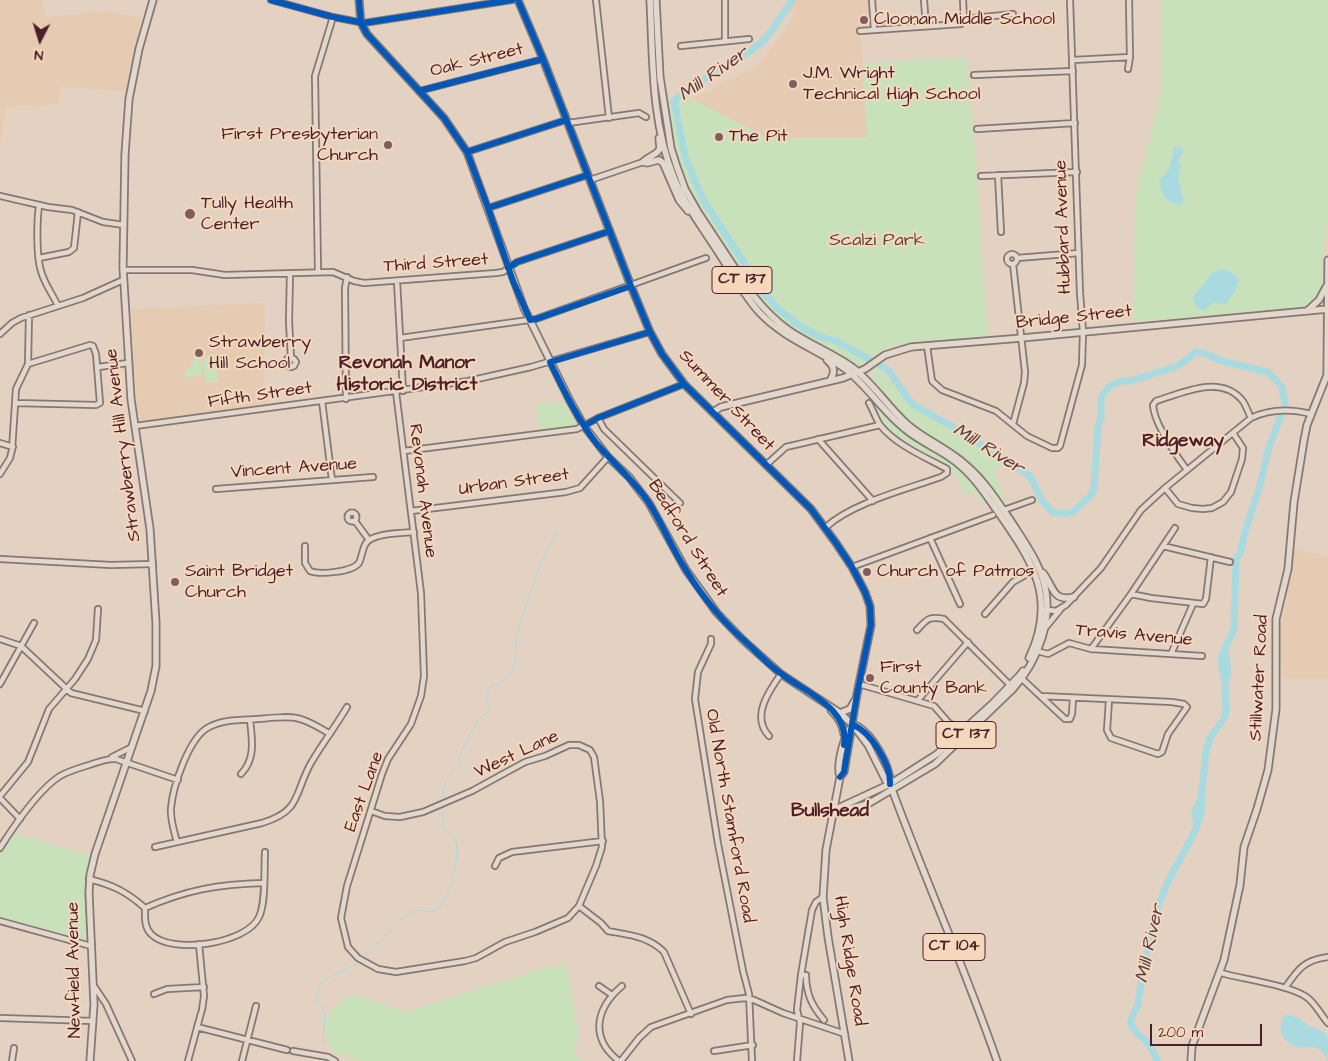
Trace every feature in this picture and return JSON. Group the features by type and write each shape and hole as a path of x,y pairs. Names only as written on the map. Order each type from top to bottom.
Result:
{"main road":[{"name":"Strawberry Hill Avenue","path":"89,880 95,854 145,711 153,684 156,659 153,564 149,516 128,363 123,280 129,99 139,49 153,0"},
{"path":"359,0 361,23"},
{"name":"Summer Street","path":"518,0 631,286 650,332 666,360 684,384 811,509 826,527 852,568 868,600 871,625 857,694 853,725"},
{"name":"CT 137","path":"650,0 654,80 658,116 666,155 674,179 693,215 759,312 785,334 837,364 851,375 906,430 945,454 974,477 1021,544 1044,582 1045,628 1037,651 1021,678 1012,688 942,758 868,804 845,810 834,810"},
{"name":"CT 137","path":"656,0 656,38 660,75 676,167 685,188 744,282 762,307 789,331 836,357 858,372 907,424 965,464 982,480 1027,546 1036,570"},
{"name":"Bedford Street","path":"361,23 367,34 444,118 467,152 508,268 530,320 584,426 608,457 629,477 649,504 686,570 708,603 735,633 781,674 840,713 853,725 868,745 886,781 892,788"},
{"path":"654,80 660,75"},
{"path":"643,162 656,154 660,149 658,116"},
{"path":"643,162 648,163 659,160 664,163 680,200 688,212 693,215"},
{"name":"Stillwater Road","path":"1192,1061 1191,1053 1196,1035 1221,973 1240,885 1244,847 1268,770 1276,709 1276,619 1288,569 1294,502 1304,440 1327,373 1328,260"},
{"path":"1307,311 1319,300 1328,286"},
{"name":"Bridge Street","path":"713,412 721,407 851,375 870,366 885,355 906,348 1328,309"},
{"path":"822,356 834,368 830,381"},
{"path":"1036,570 1044,574 1056,595 1063,599 1074,597"},
{"path":"1062,608 1063,599"},
{"name":"CT 137","path":"1021,678 1033,650 1044,609"},
{"path":"840,713 852,706 857,694"},
{"name":"High Ridge Road","path":"828,706 844,727 844,742"},
{"name":"High Ridge Road","path":"840,777 838,771 847,730 853,725"},
{"name":"High Ridge Road","path":"849,1061 823,897 825,859 840,777 844,772 853,725"},
{"name":"CT 104","path":"892,788 983,1020 997,1061"},
{"name":"Newfield Avenue","path":"89,880 94,986 90,1061"}],"street":[{"path":"271,0 361,23 512,0"},
{"path":"596,0 610,118"},
{"path":"725,0 725,41"},
{"path":"872,0 874,30"},
{"path":"924,0 926,26"},
{"path":"860,31 962,24 964,19 963,0"},
{"name":"Hubbard Avenue","path":"1013,424 1027,436 1056,448 1059,447 1062,442 1082,365 1083,332 1070,0"},
{"path":"1128,69 1130,57 1129,0"},
{"path":"964,19 1013,14"},
{"path":"318,272 315,76 333,16"},
{"path":"681,46 749,39"},
{"path":"1073,60 1130,57"},
{"name":"Oak Street","path":"419,91 543,60"},
{"path":"974,76 1073,70"},
{"path":"467,152 567,122 639,114 646,117"},
{"path":"977,129 1075,123"},
{"path":"488,208 643,162"},
{"path":"980,176 1077,172"},
{"path":"998,175 1001,232"},
{"path":"0,196 78,212 103,222 124,225"},
{"path":"39,205 39,258 41,272 58,306"},
{"path":"39,258 69,252 74,248 78,212"},
{"name":"Third Street","path":"123,270 192,270 225,275 318,272 337,273 362,282 496,274 503,272 517,262 610,231"},
{"path":"1013,264 1008,262 1007,257 1013,254 1017,258 1079,253"},
{"path":"400,338 536,319 706,258"},
{"path":"927,346 932,381 936,386 996,411 1013,424 1025,372 1013,264 1017,258"},
{"path":"290,274 289,321 291,358"},
{"path":"346,277 344,288 346,399"},
{"path":"0,334 16,320 83,298 123,280"},
{"path":"397,281 403,391"},
{"path":"0,474 10,458 13,447 15,402 18,385 28,364 28,315"},
{"name":"Fifth Street","path":"136,426 468,381 550,362 650,332"},
{"path":"15,402 96,405 100,403 98,367 93,346 90,345 28,364"},
{"path":"98,367 128,363"},
{"path":"404,452 576,430 598,418 684,384"},
{"path":"1187,470 1168,442 1153,411 1153,405 1156,401 1210,386 1229,390 1241,400 1251,418"},
{"name":"Revonah Avenue","path":"396,392 421,593"},
{"path":"322,401 332,480"},
{"path":"826,527 855,508 942,477 947,473 947,469 900,442 880,424 869,403"},
{"path":"1045,628 1101,568 1141,510 1251,418 1262,412 1274,411 1312,414"},
{"path":"598,418 604,429 680,504"},
{"path":"766,465 786,447 880,424"},
{"path":"1165,488 1178,504 1192,508 1212,508 1223,502 1231,492 1242,459 1243,448 1233,434"},
{"path":"818,439 873,501"},
{"path":"0,443 13,447"},
{"name":"Urban Street","path":"411,511 566,492 580,488 608,457"},
{"name":"Vincent Avenue","path":"216,489 373,477"},
{"path":"1004,510 1032,500"},
{"path":"852,568 993,514"},
{"path":"355,521 369,540"},
{"path":"1091,649 1175,528"},
{"path":"305,546 304,559 307,568 312,572 323,573 346,570 355,566 360,561 365,545 375,537 414,532"},
{"path":"930,538 960,604"},
{"path":"1163,546 1230,562"},
{"path":"1131,594 1192,604 1203,604 1206,601 1211,557"},
{"path":"0,559 110,565 153,564"},
{"path":"985,614 1013,582 1036,570"},
{"name":"East Lane","path":"367,965 348,947 341,918 347,886 385,766 411,724 422,696 424,671 421,593"},
{"path":"1171,654 1192,604"},
{"path":"1044,609 1050,607 1062,608"},
{"path":"20,819 0,797 28,762 49,709 81,671 91,654 97,631 98,609"},
{"path":"917,630 931,617 944,618 1012,688"},
{"path":"0,684 34,623"},
{"path":"0,639 21,646 66,689 75,695 145,711"},
{"name":"Old North Stamford Road","path":"711,639 711,644 698,672 695,699 718,844 750,999 752,1061"},
{"path":"918,700 968,642"},
{"name":"Travis Avenue","path":"1037,651 1048,654 1069,643 1091,649 1202,656"},
{"path":"769,736 763,729 761,708 781,674"},
{"path":"1021,678 1065,719 1070,719 1072,714 1073,698"},
{"path":"859,684 934,706 948,722 959,729"},
{"path":"1041,696 1179,703 1187,708 1168,734 1163,749 1160,753 1155,753 1111,738 1107,730 1109,700"},
{"path":"155,847 262,823 286,812 299,794 310,764 347,707"},
{"path":"176,842 172,826 171,809 178,780 192,744 202,731 223,722 297,717 309,720 330,734"},
{"path":"241,774 248,766 252,756 250,720"},
{"name":"West Lane","path":"367,965 396,972 465,961 476,958 505,942 568,918 579,906 596,866 603,841 594,758 590,750 579,745 569,744 545,756 525,762 472,791 423,812 400,817 385,816 371,812"},
{"path":"0,848 20,819 45,789 58,778 68,772 105,760 133,747"},
{"path":"105,760 116,759 128,762 178,780"},
{"path":"494,866 499,858 512,852 603,841"},
{"path":"89,880 121,889 145,908 146,927 159,940 173,944 199,944 231,938 244,933 259,918 263,906 265,852"},
{"path":"145,908 176,896 214,886 264,883"},
{"path":"798,1061 800,1023 798,1017 801,975 812,910 816,902 823,897"},
{"path":"579,906 608,931 640,937 660,948 664,952 691,1014"},
{"path":"0,921 91,946"},
{"path":"188,1061 204,1000 199,944"},
{"path":"1285,988 1298,970 1306,963 1328,957"},
{"path":"1221,973 1285,988 1304,995 1313,1003 1320,1015 1328,1023"},
{"path":"801,975 806,975 807,994 812,1005 824,1020"},
{"path":"94,986 106,1004 132,1061"},
{"path":"599,986 612,995"},
{"path":"622,986 612,995 601,1012 599,1028 609,1053 620,1061 647,1030 727,1000 750,999 826,1029 845,1034"},
{"path":"154,994 167,989 204,988"},
{"path":"242,1061 256,1006"},
{"path":"0,1018 93,1021"},
{"path":"197,1027 290,1050 328,1057 335,1061"},
{"path":"714,1051 752,1046"},
{"path":"12,1061 14,1048"}],"shaded area":[{"path":"0,0 41,0 46,17 103,11 142,17 125,92 61,86 59,104 6,107 0,147"},
{"name":"J.M. Wright Technical High School","path":"795,0 868,0 870,27 860,28 868,138 767,138 692,99 751,69 762,61 797,12 788,12"},
{"name":"Strawberry Hill School","path":"265,303 264,384 268,405 146,421 141,420 137,410 131,309"},
{"path":"1294,550 1328,556 1328,679 1281,679 1280,627 1292,572"}],"green space":[{"path":"1161,0 1328,0 1328,223 1323,248 1322,290 1306,308 1134,322 1135,199 1161,93"},
{"name":"Scalzi Park","path":"966,58 973,125 988,337 911,342 888,348 858,366 792,330 764,306 702,216 687,188 675,155 667,102 699,79 706,86 686,97 678,104 692,99 767,138 867,138 862,64"},
{"path":"201,354 203,375 185,377 186,370 194,362 194,355"},
{"path":"216,357 218,382 206,383 203,358"},
{"path":"875,368 887,377 911,407 988,451 1008,465 993,470 1006,505 1003,504 988,483 977,472 913,426 894,408 872,378 871,374"},
{"path":"870,398 904,432 950,460 969,476 988,501 982,506 975,492 965,495 950,467 895,435 881,420"},
{"path":"564,401 577,425 540,431 536,405"},
{"path":"13,833 90,856 85,878 86,942 0,918 0,853"},
{"path":"567,965 579,1037 573,1056 585,1061 365,1061 335,1053 327,1042 325,1028 329,1016 336,1006 353,994 406,1012 544,968"}],"water":[{"path":"1174,147 1182,147 1183,152 1178,161 1181,166 1178,178 1183,196 1182,205 1174,204 1167,199 1161,190 1160,184 1160,180 1169,168"},
{"path":"1221,269 1230,271 1236,276 1239,281 1237,282 1237,288 1225,305 1216,302 1211,303 1204,310 1196,308 1193,298 1195,294 1212,274"},
{"path":"1286,1014 1299,1018 1310,1027 1325,1033 1328,1038 1328,1061 1323,1052 1315,1047 1297,1047 1285,1040 1280,1027"}],"waterway":[{"name":"Mill River","path":"792,0 763,41 695,85 674,101 685,157 703,200 760,287 777,308 800,326 818,336 836,341 888,370 912,404 960,431 1030,476 1041,499 1052,512 1066,514 1073,512 1091,495 1094,489 1098,426 1101,418 1101,398 1111,385 1122,381 1131,381 1178,366 1196,352 1204,353 1221,361 1267,372 1282,387 1285,405 1268,450 1261,482 1240,554 1236,558 1234,630 1225,648 1228,674 1225,682 1226,712 1223,720 1210,738 1206,752 1199,819 1162,896 1149,941 1137,1006 1131,1018 1132,1027 1149,1046 1157,1061"},
{"path":"442,801 446,780 459,765 460,754 471,732 481,717 490,709 486,696 491,686 506,679 512,671 517,637 524,611 539,569 557,533"},
{"name":"Mill River","path":"1225,649 1222,661 1225,682"},
{"name":"Mill River","path":"1197,825 1195,810 1201,800"},
{"path":"361,957 381,941 400,920 415,910 434,911 447,896 454,876 457,846 455,839 443,823 442,808"},
{"path":"323,1042 325,1015 323,1008 317,1000 319,987 326,979 350,968 359,960"}],"cycle path":[{"path":"271,0 333,17 364,23 512,0"},
{"path":"359,0 361,23 367,34 444,118 467,152 513,281 530,320 631,286"},
{"path":"518,0 543,59 631,286 650,332 662,354 685,385 811,509 852,567 865,592 870,606 871,625 844,772 840,777"},
{"path":"419,91 543,59"},
{"path":"467,152 566,120"},
{"path":"488,208 588,175"},
{"path":"508,268 517,262 610,231"},
{"path":"650,332 550,362 583,425 597,444 643,495 654,511 681,562 707,600 731,628 770,665 825,703 834,712 844,732 844,745"},
{"path":"584,426 598,418 684,384"},
{"path":"853,725 867,734 879,750 887,768 890,784"}],"place":[{"name":"Cloonan Middle School","path":"864,20"},
{"name":"J.M. Wright Technical High School","path":"793,84"},
{"name":"The Pit","path":"719,137"},
{"name":"First Presbyterian Church","path":"388,145"},
{"name":"Tully Health Center","path":"190,214"},
{"name":"Strawberry Hill School","path":"199,353"},
{"name":"Church of Patmos","path":"867,572"},
{"name":"Saint Bridget Church","path":"175,582"},
{"name":"First County Bank","path":"870,678"}],"district":[{"name":"Revonah Manor Historic District","path":"407,375"},
{"name":"Ridgeway","path":"1183,442"},
{"name":"Bullshead","path":"830,812"}]}
